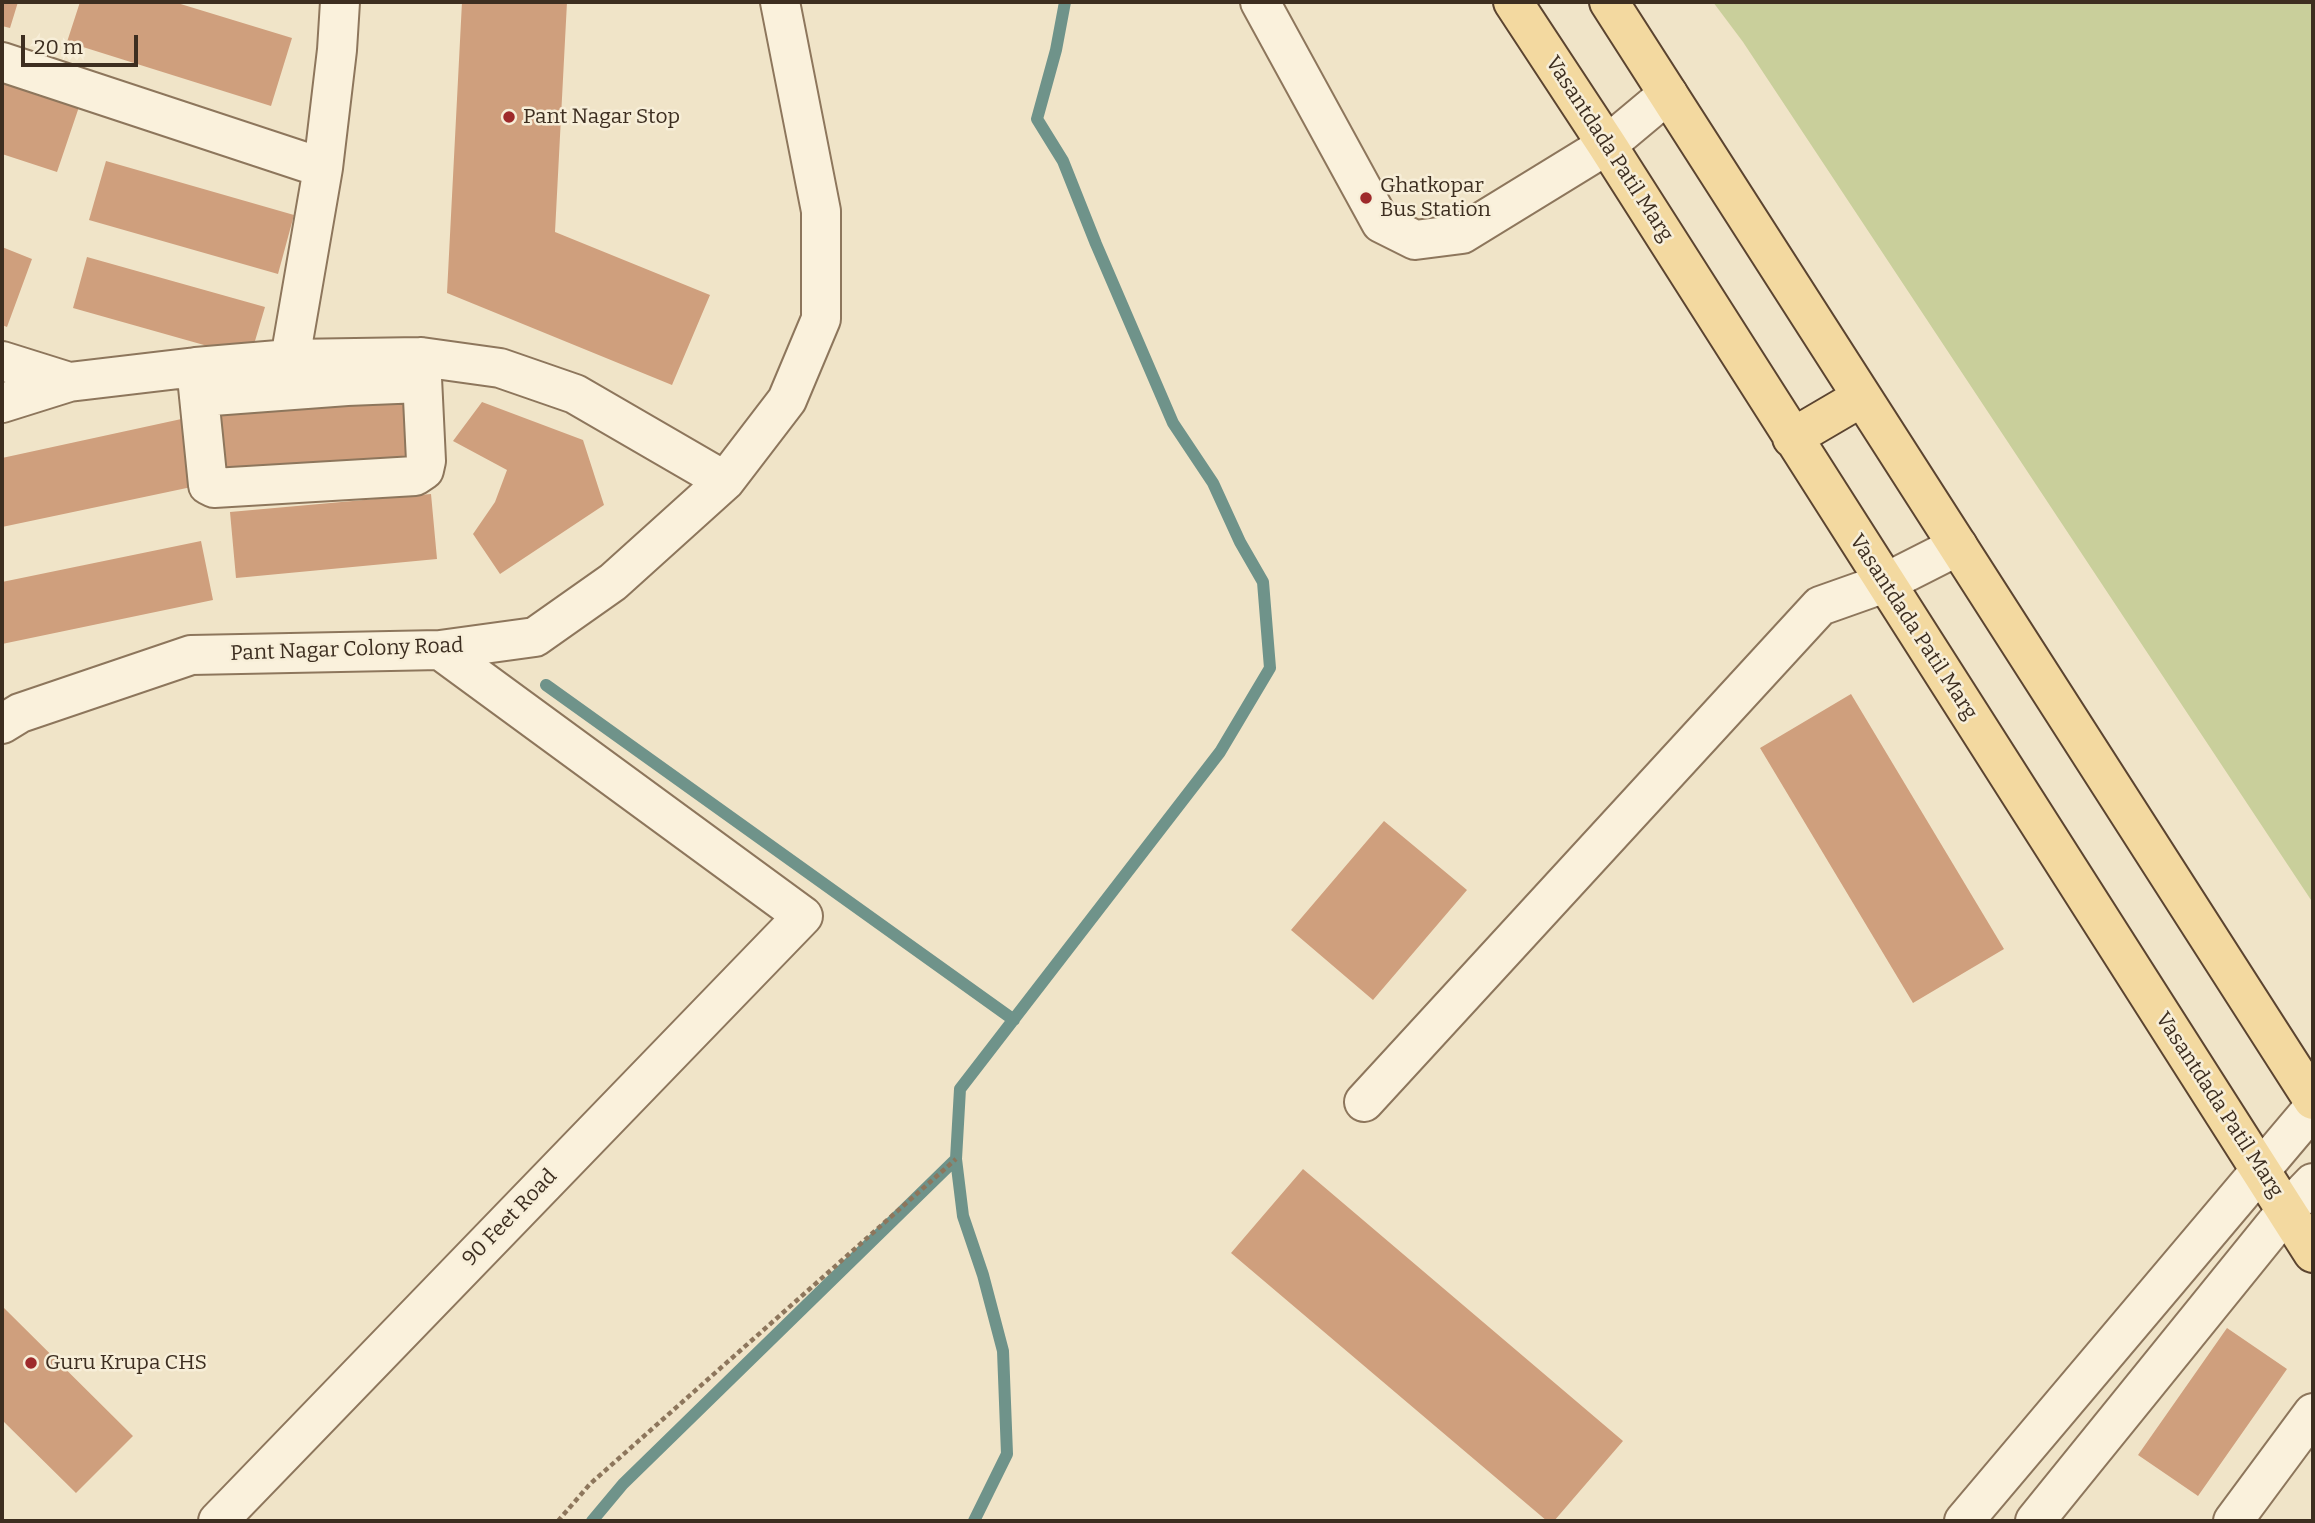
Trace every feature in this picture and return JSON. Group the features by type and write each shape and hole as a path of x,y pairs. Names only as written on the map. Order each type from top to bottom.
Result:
{"main road":[{"name":"Vasantdada Patil Marg","path":"1513,2 1607,145 2313,1253"},
{"path":"1609,2 2313,1100"},
{"path":"1792,438 1862,397"}],"street":[{"path":"290,359 323,168 340,2"},
{"name":"Pant Nagar Colony Road","path":"2,724 20,713 191,655 440,650 535,637 613,582 724,481 787,400 821,319 821,211 780,2"},
{"path":"1260,2 1381,223 1415,240 1462,234 1607,145 1668,94"},
{"path":"2,62 323,168"},
{"path":"198,382 290,359 422,370 500,368 575,394 724,481"},
{"path":"2,361 69,382 347,386 422,370"},
{"path":"198,382 208,485 214,488 415,476 424,470 426,461 422,370"},
{"path":"2,403 69,382"},
{"path":"1364,1102 1820,606 1885,583 1958,546"},
{"name":"90 Feet Road","path":"218,1521 803,916 440,650"},
{"path":"1964,1521 2313,1108"},
{"path":"2035,1521 2286,1211 2313,1183"},
{"path":"2233,1521 2313,1413"}],"path":[{"path":"558,1521 590,1484 956,1159"}],"green space":[{"path":"1713,2 2313,2 2313,903 1743,42"}],"building":[{"path":"2,2 18,2 10,28 2,26"},
{"path":"80,2 174,2 292,38 271,106 67,42"},
{"name":"Pant Nagar Stop","path":"462,2 567,2 555,232 710,295 672,385 447,293"},
{"path":"2,71 82,98 57,172 2,154"},
{"path":"106,161 294,215 278,274 89,220"},
{"path":"2,247 32,259 7,327 2,325"},
{"path":"87,257 265,307 250,358 73,308"},
{"path":"408,390 413,470 216,482 211,402"},
{"path":"482,402 583,440 604,505 500,574 473,534 495,502 507,470 453,441"},
{"path":"186,418 201,485 2,527 2,458"},
{"path":"431,494 437,559 236,578 230,512"},
{"path":"201,541 213,600 2,644 2,582"},
{"path":"1851,694 2004,949 1913,1003 1760,748"},
{"path":"1384,821 1467,890 1373,1000 1291,930"},
{"path":"1303,1169 1623,1441 1554,1521 1547,1521 1231,1253"},
{"name":"Guru Krupa CHS","path":"2,1306 133,1436 76,1493 2,1420"},
{"path":"2227,1328 2287,1369 2198,1496 2138,1455"}],"waterway":[{"path":"974,1521 1007,1454 1003,1351 983,1275 963,1216 956,1159 960,1089 1220,752 1270,668 1263,582 1240,542 1213,483 1173,423 1063,161 1037,119 1056,50 1065,2"},
{"path":"546,685 1014,1020"},
{"path":"592,1521 623,1484 956,1159"}],"place":[{"name":"Pant Nagar Stop","path":"509,117"},
{"name":"Ghatkopar Bus Station","path":"1366,198"},
{"name":"Guru Krupa CHS","path":"31,1363"}]}
